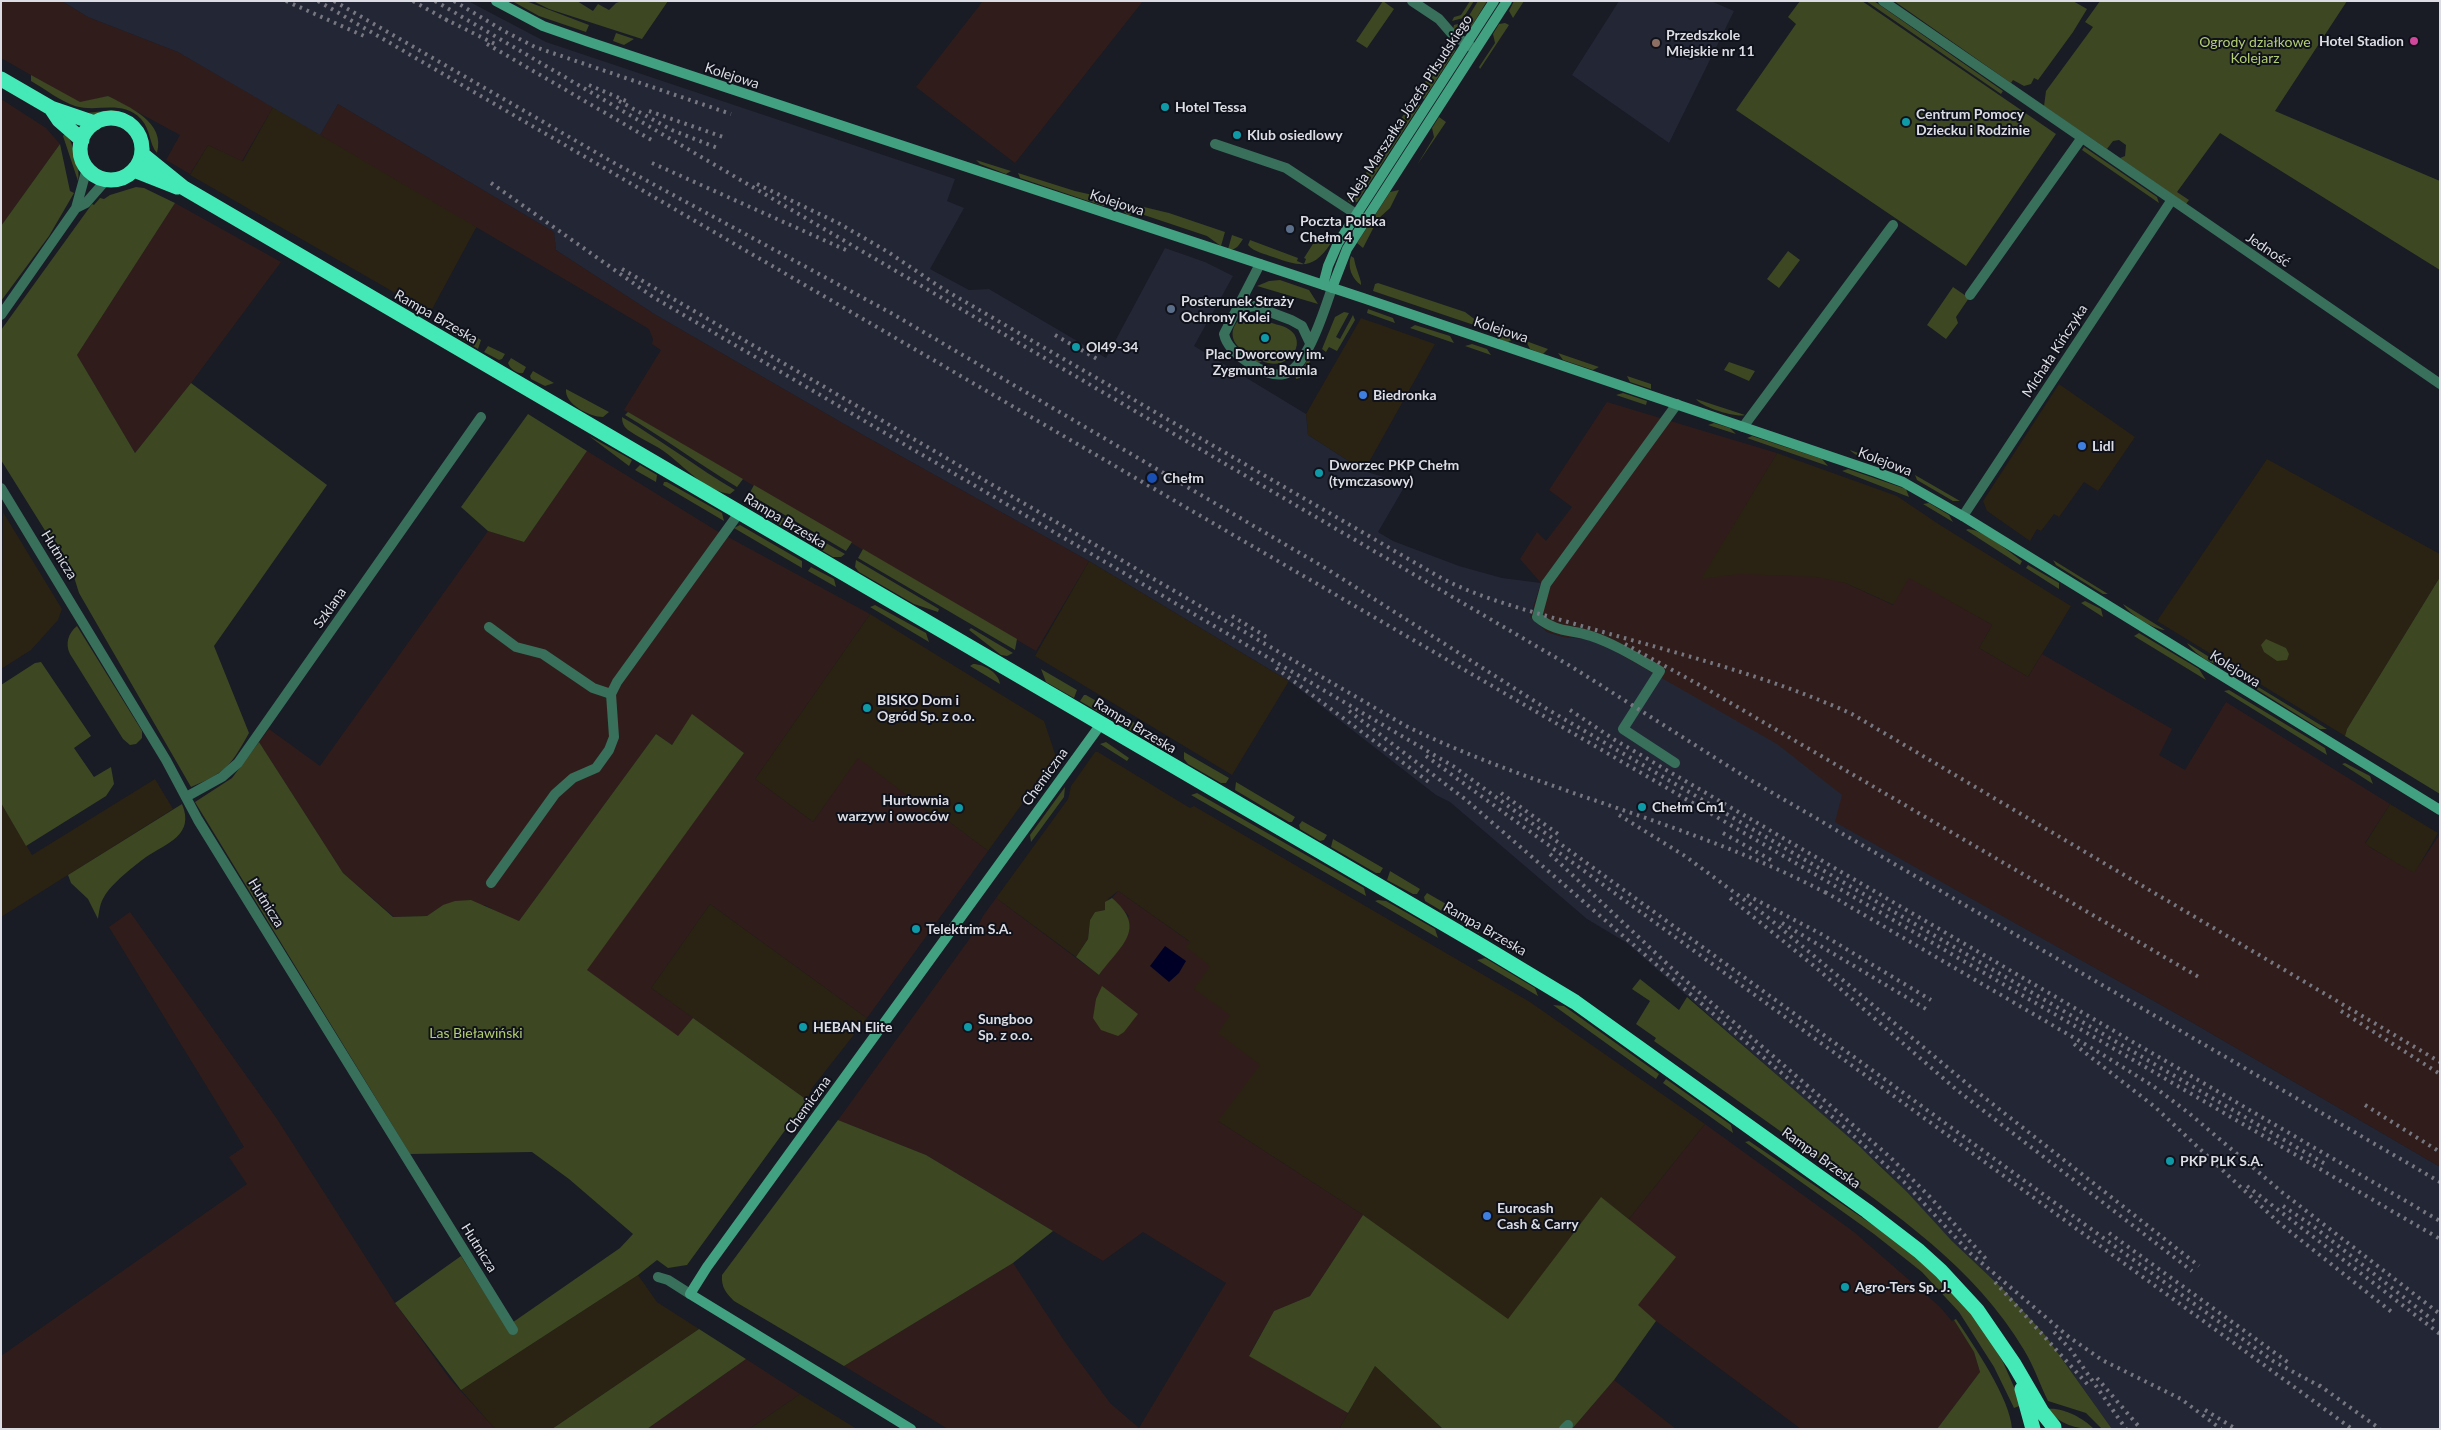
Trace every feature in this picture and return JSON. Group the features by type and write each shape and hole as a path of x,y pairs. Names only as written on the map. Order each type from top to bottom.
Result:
{"highway":[{"path":"1,78 51,108 95,123 115,118 133,127 142,144 142,154 134,170 122,178 106,180 87,168 81,150 82,140 95,123"},
{"path":"51,108 58,120 82,140"},
{"name":"Rampa Brzeska","path":"142,154 184,188 1482,946 1582,1008 1836,1188 1919,1251 1941,1271 1977,1310 2014,1364 2042,1412 2056,1428"},
{"name":"Rampa Brzeska","path":"134,170 157,180 184,188"},
{"name":"Rampa Brzeska","path":"2014,1364 2033,1429"}],"street":[{"name":"Kolejowa","path":"496,1 543,26 589,42 1260,264 1903,482 1963,516 2440,810"},
{"path":"1412,1 1440,19 1452,34 1471,47"},
{"name":"Aleja Marszałka Józefa Piłsudskiego","path":"1471,47 1494,1"},
{"name":"Aleja Marszałka Józefa Piłsudskiego","path":"1328,287 1361,217 1471,47 1507,1"},
{"name":"Jedność","path":"1883,1 2171,201 2440,384"},
{"path":"1970,295 2081,139"},
{"path":"1215,144 1286,168 1361,217"},
{"path":"1,315 76,208 87,168"},
{"path":"76,208 86,203 106,180"},
{"name":"Michała Kińczyka","path":"1963,516 2171,201"},
{"path":"1743,427 1893,225"},
{"path":"1260,264 1224,334 1225,342 1239,357 1259,369 1282,375 1291,372 1310,343 1325,312 1328,287"},
{"path":"1237,309 1254,306 1291,320 1302,326 1310,343"},
{"path":"1675,763 1623,730 1660,671 1614,645 1588,635 1548,627 1536,618 1546,584 1677,404"},
{"name":"Szklana","path":"186,797 222,777 238,763 480,417"},
{"name":"Hutnicza","path":"1,488 137,710 198,820 513,1330"},
{"path":"491,883 555,794 573,778 596,768 609,750 614,737 611,694 617,682 739,513"},
{"path":"489,627 516,646 543,654 593,688 611,694"},
{"name":"Chemiczna","path":"690,1294 707,1267 1100,724"},
{"path":"658,1277 668,1280 911,1429"}],"shaded area":[{"path":"1,1 62,1 88,17 178,52 273,107 242,161 208,145 190,174 166,160 180,135 108,96 80,103 1,58"},
{"path":"62,1 468,1 546,42 955,179 947,201 964,208 930,269 969,290 989,289 1106,358 1165,248 1205,262 1233,276 1194,346 1306,414 1308,435 1364,471 1406,484 1378,532 1393,541 1459,566 1502,578 1541,583 1530,617 1547,632 1563,637 1587,639 1611,649 1777,744 1842,795 1835,822 2193,1023 2440,1167 2440,1429 2112,1429 2045,1335 2005,1291 1952,1241 1883,1168 1627,943 1587,919 1450,802 1436,795 1289,681 1089,561 865,436 656,315 556,250 554,232 338,104 320,135 178,52 88,17"},
{"path":"983,1 1143,1 1015,163 916,87"},
{"name":"Przedszkole Miejskie nr 11","path":"1619,1 1711,1 1734,11 1669,143 1572,75"},
{"path":"1,99 46,128 60,144 1,226"},
{"path":"338,104 554,232 556,250 656,315 865,436 1089,561 1036,651 624,410 661,350 652,344 653,339 649,329 320,135"},
{"path":"273,107 477,226 430,313 190,175 208,145 243,161"},
{"path":"175,203 281,262 191,383 135,453 77,355"},
{"path":"1361,318 1435,344 1364,471 1308,435 1306,414"},
{"path":"2059,384 2135,437 2098,491 2084,482 2059,517 2054,514 2041,531 2037,529 2030,541 1987,511 1983,501"},
{"path":"1607,402 1777,453 1701,579 1741,574 1817,577 1845,583 1893,605 1909,578 1992,625 1979,648 2028,677 2042,654 2172,729 2159,755 2185,770 2226,702 2390,804 2365,843 2371,848 2414,873 2440,834 2440,1167 2193,1023 1834,822 1587,639 1563,637 1547,632 1530,617 1541,583 1520,559 1537,532 1546,541 1572,507 1549,490"},
{"path":"587,451 717,531 870,614 755,779 813,822 858,758 930,813 936,812 988,851 867,1018 710,904 651,988 693,1018 678,1037 586,970 744,753 692,715 672,745 656,734 519,921 502,915 485,905 443,905 427,916 394,917 343,873 259,742 269,729 320,766 488,531 524,542"},
{"path":"1777,453 1897,496 1940,525 2071,606 2028,677 1979,648 1992,625 1909,579 1894,605 1845,583 1700,579"},
{"path":"2267,459 2440,554 2440,577 2347,729 2345,736 2157,621"},
{"path":"3,512 62,609 58,620 31,650 1,669"},
{"path":"1089,561 1289,681 1232,775 1035,656"},
{"path":"870,614 1044,721 1056,757 988,851 936,812 930,813 858,759 813,822 755,779"},
{"path":"1095,752 1098,752 1190,808 1194,806 1530,1002 1705,1124 1629,1219 1601,1198 1508,1320 1363,1215 1218,1121 1217,1032 1194,989 1185,947 1189,941 1118,891 1108,899 1105,910 1095,912 1090,920 1088,939 1076,957 996,898 1068,799 1071,786"},
{"path":"155,779 173,809 1,917 1,803 32,855"},
{"path":"2390,804 2438,833 2414,874 2365,844"},
{"path":"1118,891 1190,942 1186,947 1210,966 1194,989 1230,1015 1218,1033 1260,1065 1218,1121 1363,1215 1310,1296 1274,1311 1249,1355 1348,1413 1339,1429 948,1429 844,1366 1013,1263 1065,1342 1110,1403 1139,1428 1226,1283 1143,1232 1103,1261 926,1155 838,1120 976,930 996,898 1099,975 1129,916 1112,898"},
{"path":"710,904 867,1018 812,1088 807,1100 651,988"},
{"path":"130,912 277,1119 395,1303 450,1379 495,1429 1,1429 1,1356 247,1184 229,1157 244,1147 109,927"},
{"path":"1705,1124 1854,1232 1939,1306 1952,1321 1954,1320 1974,1352 1980,1372 1937,1429 1801,1429 1638,1306 1629,1219"},
{"path":"638,1275 657,1302 699,1329 552,1429 495,1429 461,1390"},
{"path":"746,1359 800,1394 749,1429 647,1429"},
{"path":"1375,1366 1443,1429 1339,1429"},
{"path":"1614,1380 1676,1429 1572,1429"},
{"path":"800,1394 857,1429 749,1429"}],"green space":[{"path":"512,1 526,1 589,25 586,32 539,16"},
{"path":"533,1 577,1 593,11 598,4 609,10 616,3 622,1 668,1 642,39 549,9"},
{"path":"1383,1 1394,9 1367,48 1356,41"},
{"path":"1470,1 1474,1 1463,18 1452,21 1454,17 1461,15"},
{"path":"1478,1 1487,1 1470,29 1461,33 1453,29 1454,25 1465,22"},
{"path":"1514,1 1524,1 1513,18 1509,11"},
{"path":"1800,1 1862,1 2056,134 1966,266 1736,110 1796,24 1788,17"},
{"path":"1866,1 1874,1 2003,91 2001,94"},
{"path":"1894,1 2073,1 2087,9 2073,32 2038,80 2034,78 2031,84 2024,86 2013,80 2011,83"},
{"name":"Ogrody działkowe Kolejarz","path":"2100,1 2347,1 2275,111 2440,181 2440,270 2220,133 2177,192 2189,200 2186,204 2120,158 2125,156 2126,145 2119,140 2113,141 2107,149 2044,106 2046,91 2093,27 2085,22"},
{"path":"1505,23 1509,25 1480,69 1479,67 1495,43 1493,34 1499,24"},
{"path":"616,33 634,39 624,45 613,41"},
{"path":"1450,39 1456,44 1455,51 1424,99 1417,94 1450,44"},
{"path":"31,75 80,102 108,96 126,105 151,124 158,142 157,153 144,123 133,113 117,108 84,108 69,104 31,81"},
{"path":"1413,100 1420,105 1357,202 1351,203 1348,201"},
{"path":"112,110 128,115 139,124 151,153 141,130 133,121 120,115 94,115 87,113"},
{"path":"1439,117 1446,122 1417,165 1434,137 1432,128"},
{"path":"66,132 75,156 79,176 78,181 63,136"},
{"path":"60,144 70,191 74,193 49,236 1,301 1,226"},
{"path":"2084,147 2157,197 2159,203 2082,150"},
{"path":"976,160 1011,171 1006,174 980,164"},
{"path":"1018,173 1075,191 1115,200 1112,204 1103,206 1020,178"},
{"path":"136,187 144,188 175,203 77,355 135,453 191,383 327,485 214,646 249,733 227,766 213,777 191,787 79,593 74,577 1,460 1,330 92,204 94,205 100,198 104,199 110,195"},
{"path":"1399,190 1390,208 1378,219 1363,248 1357,243 1390,192"},
{"path":"1123,202 1169,213 1225,232 1221,246 1207,236 1138,213 1128,215 1124,212"},
{"path":"1232,235 1243,239 1235,248 1228,249"},
{"path":"1322,238 1331,243 1318,258 1304,264 1306,259 1304,258 1316,239"},
{"path":"1250,240 1298,258 1297,261 1304,264 1292,263 1263,254 1248,245"},
{"path":"1788,251 1800,260 1779,288 1767,279"},
{"path":"1351,256 1354,258 1361,285 1351,272"},
{"path":"1280,280 1309,290 1318,304 1257,286 1269,281"},
{"path":"1378,283 1465,312 1481,324 1474,325 1373,291 1375,284"},
{"path":"1953,287 1969,298 1956,317 1958,323 1946,339 1927,325"},
{"path":"1368,309 1393,318 1395,323 1367,313"},
{"path":"1344,312 1349,313 1336,337 1340,339 1353,315 1355,320 1337,351 1329,347 1326,352 1322,349 1335,317"},
{"path":"1245,317 1262,320 1290,330 1297,342 1293,355 1280,363 1271,364 1262,361 1259,363 1254,360 1254,356 1241,348 1233,339 1234,326"},
{"path":"442,323 456,326 481,340 478,349 443,328"},
{"path":"1415,325 1450,336 1454,343 1410,328"},
{"path":"1494,331 1515,338 1508,342 1499,339"},
{"path":"1526,341 1548,349 1543,354 1530,349"},
{"path":"1472,344 1487,349 1491,355 1465,346"},
{"path":"488,346 505,354 502,359 499,360 484,352"},
{"path":"1312,351 1315,353 1300,378 1296,379 1295,373 1302,370"},
{"path":"1558,353 1599,367 1593,370 1563,360"},
{"path":"511,358 526,367 523,373 516,372 510,367 508,363"},
{"path":"1729,362 1755,371 1749,381 1724,370"},
{"path":"533,371 554,383 545,386 531,379 530,376"},
{"path":"1627,376 1651,384 1651,389 1630,382"},
{"path":"566,389 609,412 603,417 591,415 579,409 569,400 566,395"},
{"path":"1623,393 1647,401 1646,405 1616,395"},
{"path":"1696,399 1745,415 1734,415 1719,411 1704,405"},
{"path":"628,412 743,479 737,487 625,415"},
{"path":"528,414 587,451 524,542 488,531 461,507"},
{"path":"622,417 735,490 730,494 710,487 659,448 625,428"},
{"path":"1714,423 1730,428 1736,434 1708,425"},
{"path":"589,436 632,460 629,466"},
{"path":"1752,436 1822,459 1828,466 1747,438"},
{"path":"1850,450 1907,471 1896,470 1877,464 1860,457"},
{"path":"640,465 657,475 656,482 635,470"},
{"path":"1848,469 1906,489 1909,497 1842,471"},
{"path":"1915,475 1960,501 1953,501 1917,480"},
{"path":"664,482 722,513 724,521 663,485"},
{"path":"754,485 852,542 846,551 749,494"},
{"path":"747,497 845,554 841,557 833,557 750,507 746,500"},
{"path":"1929,503 1949,515 1953,522 1923,504"},
{"path":"740,525 802,561 802,568 734,528"},
{"path":"1966,530 1981,533 1996,542 2022,561 2020,565"},
{"path":"863,549 1017,639 1015,650 858,558"},
{"path":"856,560 939,609 938,612 914,604 859,572 855,567"},
{"path":"2053,560 2108,594 2103,594 2056,565"},
{"path":"2028,565 2059,583 2059,589 2026,568"},
{"path":"811,567 834,579 836,587 808,571"},
{"path":"2440,577 2440,794 2345,736 2347,729"},
{"path":"2085,601 2101,609 2103,617 2081,603"},
{"path":"2123,604 2165,630 2154,627 2142,620 2130,612"},
{"path":"875,605 926,633 929,642 870,607"},
{"path":"77,626 142,731 142,738 136,744 130,745 123,739 70,654 68,639 71,632"},
{"path":"971,628 1013,653 1007,656 1001,655 969,630"},
{"path":"2139,633 2199,669 2206,680 2134,636"},
{"path":"2266,639 2286,648 2289,654 2287,660 2277,661 2264,652 2261,645"},
{"path":"2187,643 2222,665 2203,658"},
{"path":"41,662 91,736 74,748 94,777 111,767 114,784 106,796 26,846 1,803 1,685 35,663"},
{"path":"973,664 990,670 997,676 1000,684 970,666"},
{"path":"1041,669 1077,690 1074,698 1046,682"},
{"path":"2242,677 2327,729 2320,729 2245,682"},
{"path":"2229,690 2325,748 2327,755 2224,691"},
{"path":"1084,695 1175,746 1172,750 1162,749 1080,701"},
{"name":"Las Bieławiński","path":"692,714 744,753 587,970 678,1036 693,1018 807,1100 687,1265 668,1268 657,1260 638,1275 461,1390 395,1303 461,1256 506,1327 620,1248 633,1234 569,1179 532,1152 410,1154 195,802 232,778 259,742 343,873 393,917 427,916 443,905 455,901 471,900 519,921 656,734 672,745"},
{"path":"1106,742 1129,758 1127,761 1100,744"},
{"path":"1184,752 1229,778 1226,783 1221,783 1188,764 1184,759"},
{"path":"2345,763 2370,776 2373,784 2342,764"},
{"path":"1236,782 1295,817 1292,822 1235,790"},
{"path":"1065,787 1064,797 1031,842 1030,835"},
{"path":"1197,793 1364,888 1366,896 1191,795"},
{"path":"182,804 185,823 182,831 177,837 136,865 107,892 100,908 98,919 88,899 71,883 68,875"},
{"path":"1302,821 1327,835 1324,840 1320,841 1300,829 1299,825"},
{"path":"1333,839 1383,868 1380,873 1376,873 1331,847"},
{"path":"1390,871 1420,889 1417,894 1413,894 1387,880"},
{"path":"1427,893 1474,920 1479,933 1425,901 1424,897"},
{"path":"1112,898 1123,909 1130,928 1122,946 1099,975 1076,957 1088,939 1090,920 1095,912 1105,910 1105,902"},
{"path":"1375,901 1386,901 1435,929 1438,938"},
{"path":"1485,958 1535,988 1538,996 1477,960"},
{"path":"1640,979 1679,1010 1687,997 1859,1146 1907,1192 1952,1241 2005,1291 2045,1335 2112,1429 2102,1429 2086,1413 2048,1401 2028,1356 2004,1320 1957,1267 1904,1221 1654,1041 1656,1038 1636,1024 1650,1001 1632,989"},
{"path":"1102,986 1138,1014 1124,1032 1118,1036 1101,1030 1093,1018 1096,999"},
{"path":"1553,1005 1564,1006 1659,1074 1656,1079"},
{"path":"1666,1079 1731,1125 1733,1133 1663,1083"},
{"path":"838,1120 926,1155 1053,1231 1013,1263 844,1366 734,1301 722,1283 722,1275"},
{"path":"1749,1141 1904,1246 1949,1286 1984,1330 2003,1362 2022,1405 2014,1408 1994,1367 1959,1312 1922,1272 1874,1234 1745,1142"},
{"path":"1601,1197 1676,1257 1638,1305 1656,1321 1614,1380 1572,1429 1443,1429 1375,1366 1348,1413 1249,1356 1274,1311 1310,1296 1363,1215 1508,1319"},
{"path":"1956,1319 1981,1357 1998,1388 2010,1417 2012,1429 1937,1429 1980,1372 1974,1352 1954,1320"},
{"path":"699,1329 746,1359 647,1429 552,1429"},
{"path":"2047,1409 2060,1410 2072,1414 2094,1429 2068,1425"}],"water":[{"path":"1165,946 1186,961 1179,973 1169,982 1150,966"}],"railway":[{"path":"286,1 364,36"},
{"path":"318,1 2440,1239"},
{"path":"334,1 616,164 891,313 1327,569 1547,709 2327,1165"},
{"path":"413,1 450,22"},
{"path":"435,1 1572,667 1747,778 2440,1182"},
{"path":"454,1 535,47 731,114"},
{"path":"445,19 495,44"},
{"path":"487,44 655,142"},
{"path":"589,85 626,101"},
{"path":"619,101 672,130 720,149"},
{"path":"649,111 723,137"},
{"path":"652,163 846,250"},
{"path":"491,183 653,297 1453,766 2273,1361 2325,1389"},
{"path":"757,184 840,224 888,252 943,289 1443,579 1475,593 1508,604 1750,675 1852,714 2440,1062"},
{"path":"622,269 1406,726 1458,750 1511,771 1726,848 1779,870 1830,895"},
{"path":"1055,335 1099,360"},
{"path":"1232,616 1270,639"},
{"path":"1625,644 1705,688 2202,979"},
{"path":"1276,668 1429,782"},
{"path":"1570,710 1615,740 2440,1221"},
{"path":"1349,711 1465,799 1844,1127 1904,1182 1970,1253 2069,1337 2102,1360 2181,1399 2221,1429"},
{"path":"1426,756 2352,1429"},
{"path":"1501,793 1558,834"},
{"path":"1619,815 1685,856 1765,915 1971,1087 2199,1266"},
{"path":"1723,833 1771,860"},
{"path":"1550,854 1678,974 1890,1157 1930,1197 1986,1259"},
{"path":"1825,892 2153,1086 2190,1114 2283,1193 2440,1314"},
{"path":"1747,895 1823,935 1931,1000"},
{"path":"1730,898 1814,966 1958,1091 2192,1271"},
{"path":"1782,923 1926,1009"},
{"path":"2341,1011 2440,1074"},
{"path":"2074,1044 2155,1107 2278,1222 2393,1313"},
{"path":"2365,1105 2440,1152"},
{"path":"2247,1186 2440,1334"},
{"path":"2283,1206 2313,1226 2434,1321"},
{"path":"2109,1233 2289,1363"},
{"path":"1995,1282 2089,1386"},
{"path":"2054,1332 2071,1350 2126,1429"},
{"path":"2097,1378 2141,1429"},
{"path":"2319,1385 2380,1429"},
{"path":"2205,1410 2236,1429"}],"place":[{"name":"Hotel Stadion","path":"2414,41"},
{"name":"Przedszkole Miejskie nr 11","path":"1656,43"},
{"name":"Hotel Tessa","path":"1165,107"},
{"name":"Centrum Pomocy Dziecku i Rodzinie","path":"1906,122"},
{"name":"Klub osiedlowy","path":"1237,135"},
{"name":"Poczta Polska Chełm 4","path":"1290,229"},
{"name":"Posterunek Straży Ochrony Kolei","path":"1171,309"},
{"name":"Plac Dworcowy im. Zygmunta Rumla","path":"1265,338"},
{"name":"Ol49-34","path":"1076,347"},
{"name":"Biedronka","path":"1363,395"},
{"name":"Lidl","path":"2082,446"},
{"name":"Dworzec PKP Chełm (tymczasowy)","path":"1319,473"},
{"name":"Chełm","path":"1152,478"},
{"name":"BISKO Dom i Ogród Sp. z o.o.","path":"867,708"},
{"name":"Chełm Cm1","path":"1642,807"},
{"name":"Hurtownia warzyw i owoców","path":"959,808"},
{"name":"Telektrim S.A.","path":"916,929"},
{"name":"HEBAN Elite","path":"803,1027"},
{"name":"Sungboo Sp. z o.o.","path":"968,1027"},
{"name":"PKP PLK S.A.","path":"2170,1161"},
{"name":"Eurocash Cash & Carry","path":"1487,1216"},
{"name":"Agro-Ters Sp. J.","path":"1845,1287"}]}
